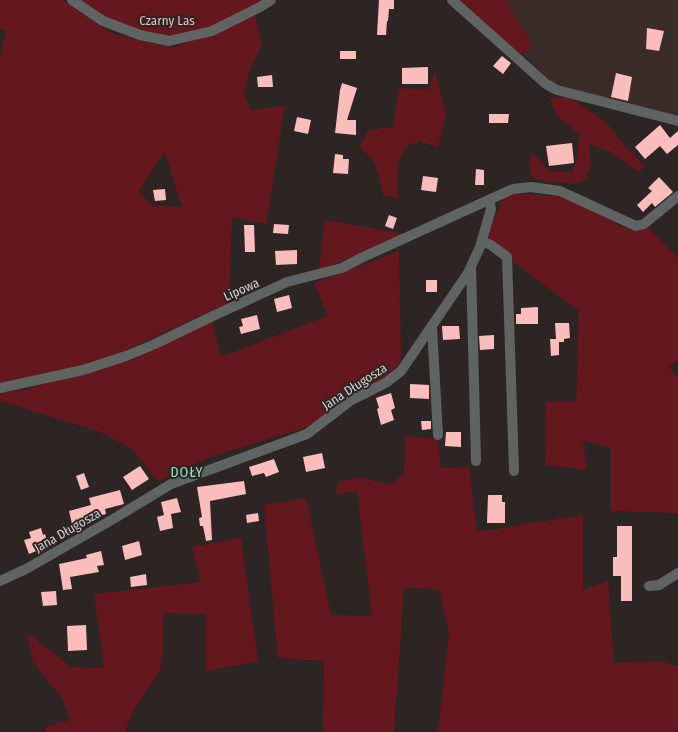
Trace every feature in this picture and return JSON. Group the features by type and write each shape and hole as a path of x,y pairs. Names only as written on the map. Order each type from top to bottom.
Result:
{"street":[{"path":"72,0 103,21 140,36 170,41 212,31 271,0"},
{"path":"452,0 546,84 557,90 678,122"},
{"path":"489,200 513,189 531,187 560,191 636,226 644,224 678,196"},
{"name":"Jana Długosza","path":"0,581 33,565 172,484 307,434 350,401 387,382 401,371 432,327 471,266 482,241 491,209 489,200"},
{"name":"Lipowa","path":"0,388 83,370 155,344 215,314 287,282 342,268 489,200"},
{"path":"482,241 491,245 507,257 514,471"},
{"path":"471,266 476,461"},
{"path":"432,327 438,435"},
{"path":"649,586 659,585 678,573"}],"shaded area":[{"path":"506,0 678,0 678,116 607,100 552,82 533,65 524,54 533,46"}],"green space":[{"path":"0,0 63,0 111,33 158,45 176,47 254,14 262,46 250,69 244,91 250,110 285,106 266,224 232,217 229,303 126,350 121,360 212,321 221,357 328,316 314,283 399,251 401,360 391,373 308,427 212,456 158,481 132,449 101,432 0,401 0,393 29,389 48,382 0,388 0,57 6,32 0,29","holes":["164,152 182,207 152,206 139,191"]},
{"name":"Czarny Las","path":"73,0 269,0 212,30 169,40 140,35"},
{"path":"456,0 506,0 533,47 524,54 516,53"},
{"path":"435,71 446,114 438,148 419,141 408,146 400,157 398,164 397,178 399,198 383,195 379,175 374,161 360,147 368,131 393,127 399,88 429,89"},
{"path":"550,98 571,98 606,122 645,167 637,171 611,152 589,144 591,166 586,179 573,184 545,181 532,177 529,162 532,154 539,159 549,171 572,173 578,156 579,134 557,116"},
{"path":"514,193 566,197 631,231 648,227 678,258 678,360 669,367 678,377 678,513 611,511 611,448 583,440 587,470 545,465 546,402 576,402 579,311 491,245 488,234 502,200"},
{"path":"325,220 405,234 319,271"},
{"path":"405,436 438,439 441,468 469,467 477,532 583,515 583,590 608,580 614,663 659,661 678,666 678,732 438,732 449,634 439,589 404,588 394,732 323,732 324,661 278,658 264,505 306,498 331,615 372,616 357,491 334,494 339,482 360,477 391,485 404,473"},
{"path":"241,538 258,661 206,671 206,614 164,613 163,651 160,669 136,707 128,723 126,732 46,732 46,727 70,720 62,698 33,663 27,632 71,667 104,668 94,594 201,582 192,547"}],"building":[{"path":"379,0 394,0 394,9 389,9 386,35 377,35"},
{"path":"647,28 664,31 659,51 646,49"},
{"path":"340,51 356,51 356,59 340,59"},
{"path":"502,56 511,63 503,74 493,66"},
{"path":"428,67 428,84 402,84 402,68"},
{"path":"616,73 632,77 628,101 611,97"},
{"path":"272,75 273,87 258,87 257,77"},
{"path":"342,83 357,88 347,120 356,120 356,135 335,133"},
{"path":"489,114 509,114 508,123 489,123"},
{"path":"297,117 311,120 308,134 294,131"},
{"path":"660,125 670,138 678,131 678,145 667,154 660,146 645,159 635,147"},
{"path":"572,143 574,163 549,166 546,146"},
{"path":"335,154 343,155 343,159 349,159 348,174 333,173"},
{"path":"476,169 484,170 484,185 475,185"},
{"path":"423,176 438,178 436,192 421,190"},
{"path":"659,177 673,192 655,207 652,203 643,212 637,205 652,191 648,188"},
{"path":"165,189 166,200 155,201 153,190"},
{"path":"389,215 397,218 393,229 385,226"},
{"path":"274,224 289,225 288,234 273,233"},
{"path":"244,225 254,225 255,252 245,252"},
{"path":"297,250 297,264 276,265 275,251"},
{"path":"426,280 437,280 437,292 426,292"},
{"path":"289,295 292,308 277,312 274,299"},
{"path":"538,307 538,324 516,324 516,314 521,314 521,308"},
{"path":"257,315 260,329 241,334 239,327 243,326 241,319"},
{"path":"555,323 569,323 570,338 564,339 564,342 559,342 559,355 551,356 550,339 556,339"},
{"path":"442,326 459,326 460,339 443,340"},
{"path":"494,335 494,349 480,350 479,336"},
{"path":"410,384 429,385 429,399 410,398"},
{"path":"391,393 395,408 391,410 394,420 381,425 376,398"},
{"path":"421,421 431,421 431,429 422,430"},
{"path":"446,432 461,432 461,447 445,446"},
{"path":"322,453 325,468 306,472 303,457"},
{"path":"274,459 279,472 266,477 264,473 252,476 249,467"},
{"path":"140,466 149,479 132,490 123,477"},
{"path":"84,473 89,487 81,490 76,476"},
{"path":"244,481 246,494 210,501 212,540 206,541 203,526 200,526 199,518 202,517 197,487"},
{"path":"120,490 124,504 105,509 106,514 72,524 69,511 91,505 89,498"},
{"path":"488,495 502,495 502,502 505,502 505,523 487,523"},
{"path":"177,498 181,512 171,514 173,528 160,531 157,517 164,515 161,502"},
{"path":"258,513 259,521 247,523 246,515"},
{"path":"617,526 632,526 632,601 621,601 621,576 613,576 613,557 617,557"},
{"path":"41,528 43,535 45,534 49,546 29,554 24,540 31,538 29,532"},
{"path":"139,541 142,555 125,560 122,546"},
{"path":"101,551 104,565 97,566 99,572 70,577 72,589 63,590 59,564 87,558 86,555"},
{"path":"146,574 147,585 131,587 130,577"},
{"path":"56,591 57,605 43,606 41,592"},
{"path":"86,625 87,650 68,651 67,626"}],"district":[{"name":"DOŁY","path":"187,472"}]}
